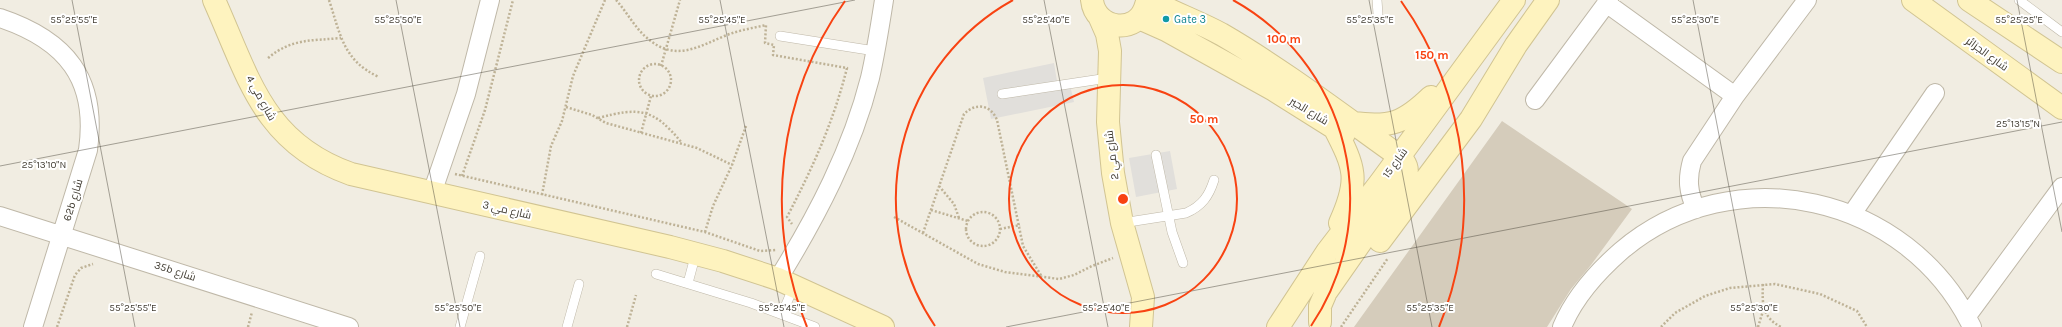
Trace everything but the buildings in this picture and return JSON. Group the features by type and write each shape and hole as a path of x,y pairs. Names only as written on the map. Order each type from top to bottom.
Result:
{"street":[{"name":"شارع مي 4","path":"214,0 258,97 277,126 289,139 318,161 334,168 351,174 432,193"},
{"path":"432,193 466,94 490,0"},
{"path":"883,327 786,282 834,176 864,98 884,0"},
{"name":"شارع الجير","path":"1167,0 1184,8 1199,22 1288,76 1343,125 1399,166"},
{"name":"شارع 15","path":"1278,327 1327,252 1399,166 1452,83 1514,0"},
{"path":"1320,325 1434,167 1471,119 1516,45 1548,0"},
{"path":"1696,209 1690,197 1688,185 1692,161 1735,96 1807,0"},
{"name":"شارع الجزائر","path":"1913,0 2062,108"},
{"path":"1969,0 2062,62"},
{"path":"1535,100 1607,2 1735,96"},
{"path":"1093,6 1110,25 1140,13"},
{"name":"شارع مي 2","path":"1093,6 1107,34 1110,51 1108,78 1110,147 1122,223 1143,297 1141,327"},
{"path":"1110,51 1140,13"},
{"name":"شارع الجير","path":"1140,13 1179,16 1199,22"},
{"name":"شارع الجير","path":"1140,13 1162,36 1183,41 1343,125"},
{"name":"62b شارع","path":"0,18 22,25 42,35 63,54 73,66 83,85 89,106 91,128 88,150 33,327"},
{"path":"1183,41 1186,31 1199,22"},
{"path":"1327,252 1348,204 1354,183 1343,125 1374,126 1402,120 1419,109 1439,90 1452,83"},
{"path":"1852,214 1935,93"},
{"path":"1399,166 1421,172 1434,167"},
{"path":"1320,325 1320,306 1326,292 1405,179 1399,166"},
{"path":"1562,327 1582,292 1606,265 1639,238 1663,223 1696,209 1727,201 1766,198 1790,199 1822,204 1852,214 1881,228 1918,255 1953,294 1969,321 2062,187"},
{"name":"شارع مي 3","path":"432,193 696,253 786,282"},
{"name":"35b شارع","path":"0,216 349,327"}],"lane":[{"path":"1377,0 1378,14"},
{"path":"2020,0 2062,32"},
{"path":"780,36 875,50"},
{"path":"1002,94 1108,78"},
{"path":"1156,156 1174,243 1183,263"},
{"path":"1122,223 1186,213 1195,209 1204,201 1211,191 1214,180"},
{"path":"688,283 696,253"},
{"path":"460,327 480,256"},
{"path":"656,274 782,314 815,327"},
{"path":"782,314 786,282"},
{"path":"567,327 579,284"}],"path":[{"path":"329,0 341,38 352,58 369,72 378,76"},
{"path":"462,176 485,110 513,0"},
{"path":"542,195 551,146 566,107 578,61 605,0"},
{"path":"616,0 644,35 654,44 674,51 694,50 729,34 766,25 765,44 774,46 773,55 847,68 840,96 823,144 786,217 792,222 792,230"},
{"path":"661,66 680,0"},
{"path":"268,58 276,51 296,42 341,38"},
{"path":"648,66 661,66 669,73 670,85 663,94 651,96 641,88 640,76 648,66"},
{"path":"641,133 651,96"},
{"path":"923,233 964,114 976,106 989,109 997,120 1026,252 1042,277"},
{"path":"566,107 597,118 606,123 707,152 732,164"},
{"path":"597,118 627,111 646,113 665,124 682,144"},
{"path":"705,232 713,206 732,164 746,126"},
{"path":"439,170 705,232 760,251 768,252 782,247"},
{"path":"939,186 954,204 959,218"},
{"path":"931,210 968,221"},
{"path":"987,212 996,218 1000,228 994,242 989,245 979,246 974,244 967,236 966,226 968,221 976,214 987,212"},
{"path":"894,216 978,264 1005,272 1042,277 1067,278 1102,262 1131,255"},
{"path":"1000,228 1020,225"},
{"path":"57,327 75,275 86,265 96,264"},
{"path":"1758,327 1763,311 1763,284"},
{"path":"1661,327 1675,313 1705,296 1730,288 1763,284 1775,284 1820,294 1857,311 1867,327"},
{"path":"627,327 636,294"},
{"path":"1763,311 1771,320 1781,327"}],"shaded area":[{"path":"1054,63 1058,87 1070,85 1074,102 991,119 983,78"},
{"path":"1170,151 1177,189 1136,197 1129,158"}],"place":[{"name":"Gate 3","path":"1166,19"}]}
